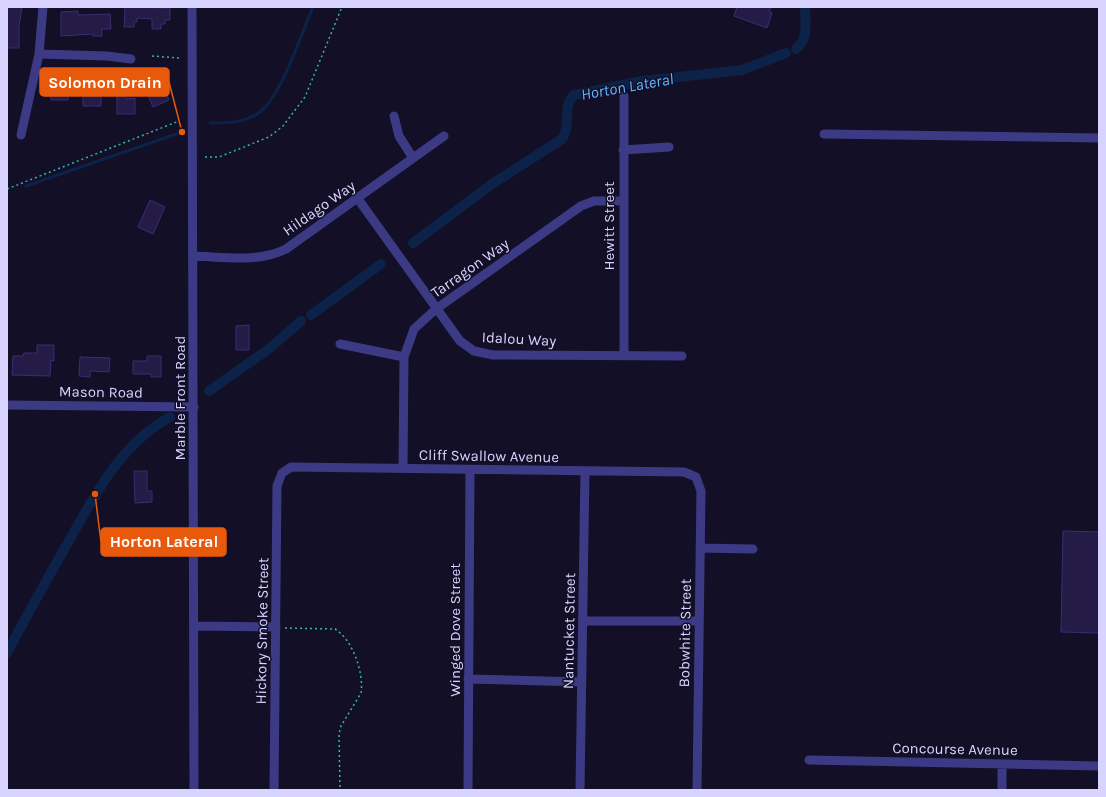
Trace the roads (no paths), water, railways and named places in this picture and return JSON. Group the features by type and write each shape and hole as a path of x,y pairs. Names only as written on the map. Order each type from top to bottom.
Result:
{"street":[{"path":"21,135 39,54 43,7"},
{"name":"Marble Front Road","path":"192,7 195,626 194,790"},
{"path":"39,54 107,56 131,59"},
{"name":"Hewitt Street","path":"624,96 624,356"},
{"path":"394,116 399,136 413,158"},
{"path":"824,134 1099,138"},
{"name":"Hildago Way","path":"194,256 262,258 274,255 286,249 358,199 444,136"},
{"path":"623,150 669,147"},
{"name":"Idalou Way","path":"358,199 460,341 474,351 493,355 682,356"},
{"name":"Tarragon Way","path":"403,468 405,416 403,376 404,357 414,329 436,309 581,206 594,201 623,201"},
{"path":"340,344 404,357"},
{"name":"Mason Road","path":"7,405 194,407"},
{"name":"Cliff Swallow Avenue","path":"282,473 292,467 403,468 585,472 684,472 696,477"},
{"name":"Winged Dove Street","path":"468,790 470,470"},
{"name":"Nantucket Street","path":"580,790 585,472"},
{"name":"Hickory Smoke Street","path":"274,790 279,627 277,486 282,473"},
{"name":"Bobwhite Street","path":"696,477 701,491 697,790"},
{"path":"700,548 754,549"},
{"path":"583,621 700,621"},
{"path":"195,626 279,627"},
{"path":"468,679 582,682"},
{"name":"Concourse Avenue","path":"809,760 1099,766"},
{"path":"1002,764 1002,790"}],"waterway":[{"path":"210,123 240,121 252,117 266,106 274,95 290,65 313,7"},
{"name":"Horton Lateral","path":"796,49 800,45 805,35 805,7"},
{"name":"Horton Lateral","path":"413,243 492,184 562,139 565,134 568,106 574,95 642,81 742,70 786,53"},
{"path":"26,186 182,132"},
{"name":"Horton Lateral","path":"311,315 381,264"},
{"name":"Horton Lateral","path":"209,391 270,348 301,321"},
{"name":"Horton Lateral","path":"7,653 87,509 109,474 136,442 170,417"}],"place":[{"name":"Solomon Drain","path":"182,132"},
{"name":"Horton Lateral","path":"95,494"}]}
